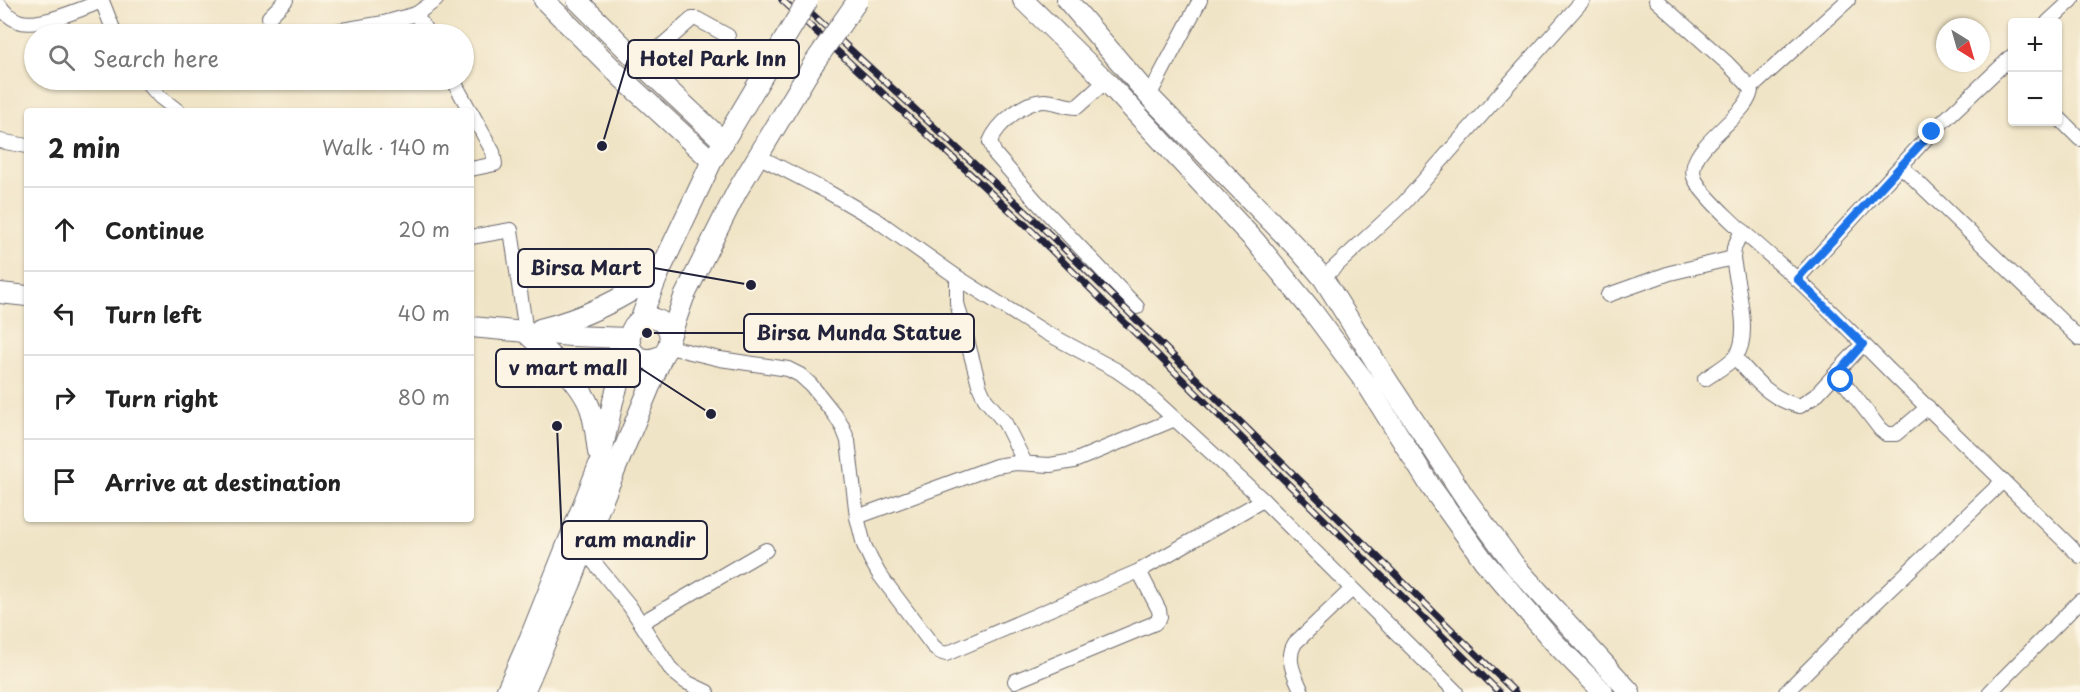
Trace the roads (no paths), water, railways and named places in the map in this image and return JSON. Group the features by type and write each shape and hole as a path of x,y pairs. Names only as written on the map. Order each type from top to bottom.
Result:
{"main road":[{"path":"544,0 623,79 712,162"},
{"path":"578,0 641,64 724,142"},
{"path":"506,692 600,462 613,401 633,327 640,320 659,273 712,162 808,0"},
{"path":"524,692 668,346 684,297 737,191 814,63 858,0"},
{"path":"1023,0 1106,81 1255,241 1313,312 1368,386 1431,487 1484,561 1553,640 1603,692"},
{"path":"1067,0 1149,96 1299,249 1323,278 1466,499 1516,567 1630,692"},
{"path":"526,333 586,315 636,290 659,273"},
{"path":"0,293 24,296"},
{"path":"640,320 650,318 660,321 667,327 668,346"},
{"path":"474,327 629,342"},
{"path":"526,333 550,355 578,387 591,409 600,462"},
{"path":"629,342 635,354 643,360 654,359 668,346"}],"street":[{"path":"269,17 286,0"},
{"path":"378,24 416,14 436,0"},
{"path":"1149,96 1200,0"},
{"path":"1323,278 1404,203 1583,0"},
{"path":"1656,0 1727,63 1751,88 1751,94 1746,103 1699,155 1694,170 1698,184 1707,196 1797,279 2080,556"},
{"path":"1751,88 1848,0"},
{"path":"2052,18 2072,0"},
{"path":"2,10 20,22 45,22 102,1 111,24"},
{"path":"416,14 422,24"},
{"path":"641,64 692,19 697,19 728,36"},
{"path":"1797,279 1956,109 2008,66"},
{"path":"1106,81 1077,107 1041,101 1014,113 999,127 990,142 995,154 1036,201 1137,307"},
{"path":"153,90 174,108"},
{"path":"459,90 469,108"},
{"path":"474,117 493,152 495,164 474,168"},
{"path":"2062,121 2080,139"},
{"path":"0,141 24,145"},
{"path":"758,156 878,221 957,278 1043,331 1116,370 1139,386 1263,500 1456,692"},
{"path":"1901,166 2080,339"},
{"path":"474,236 511,230 526,333"},
{"path":"1706,379 1735,357 1740,348 1743,335 1733,258 1734,248 1742,230"},
{"path":"1608,295 1670,273 1733,258"},
{"path":"957,278 957,303 981,388 986,399 1005,423 1025,463"},
{"path":"1735,357 1759,384 1774,395 1797,406 1807,402 1836,375 1863,344"},
{"path":"668,346 720,358 788,369 812,385 836,415 848,441 857,517 864,545 879,574 933,646 946,654 1139,571 1263,500"},
{"path":"1836,375 1886,434 1896,434 1928,407"},
{"path":"857,517 996,466 1025,463 1050,465 1074,461 1174,418"},
{"path":"1786,692 2003,481"},
{"path":"584,550 641,623 672,671 686,682 704,691"},
{"path":"641,623 766,550"},
{"path":"1015,681 1155,623 1160,617 1159,610 1139,571"},
{"path":"1302,692 1290,658 1294,643 1352,589"},
{"path":"1990,692 2080,601"}],"railway":[{"path":"782,0 1033,232 1499,692"},
{"path":"797,0 1037,222 1515,692"}],"place":[{"name":"Hotel Park Inn","path":"602,146"},
{"name":"Birsa Mart","path":"751,285"},
{"name":"Birsa Munda Statue","path":"647,333"},
{"name":"v mart mall","path":"711,414"},
{"name":"ram mandir","path":"557,426"}]}
